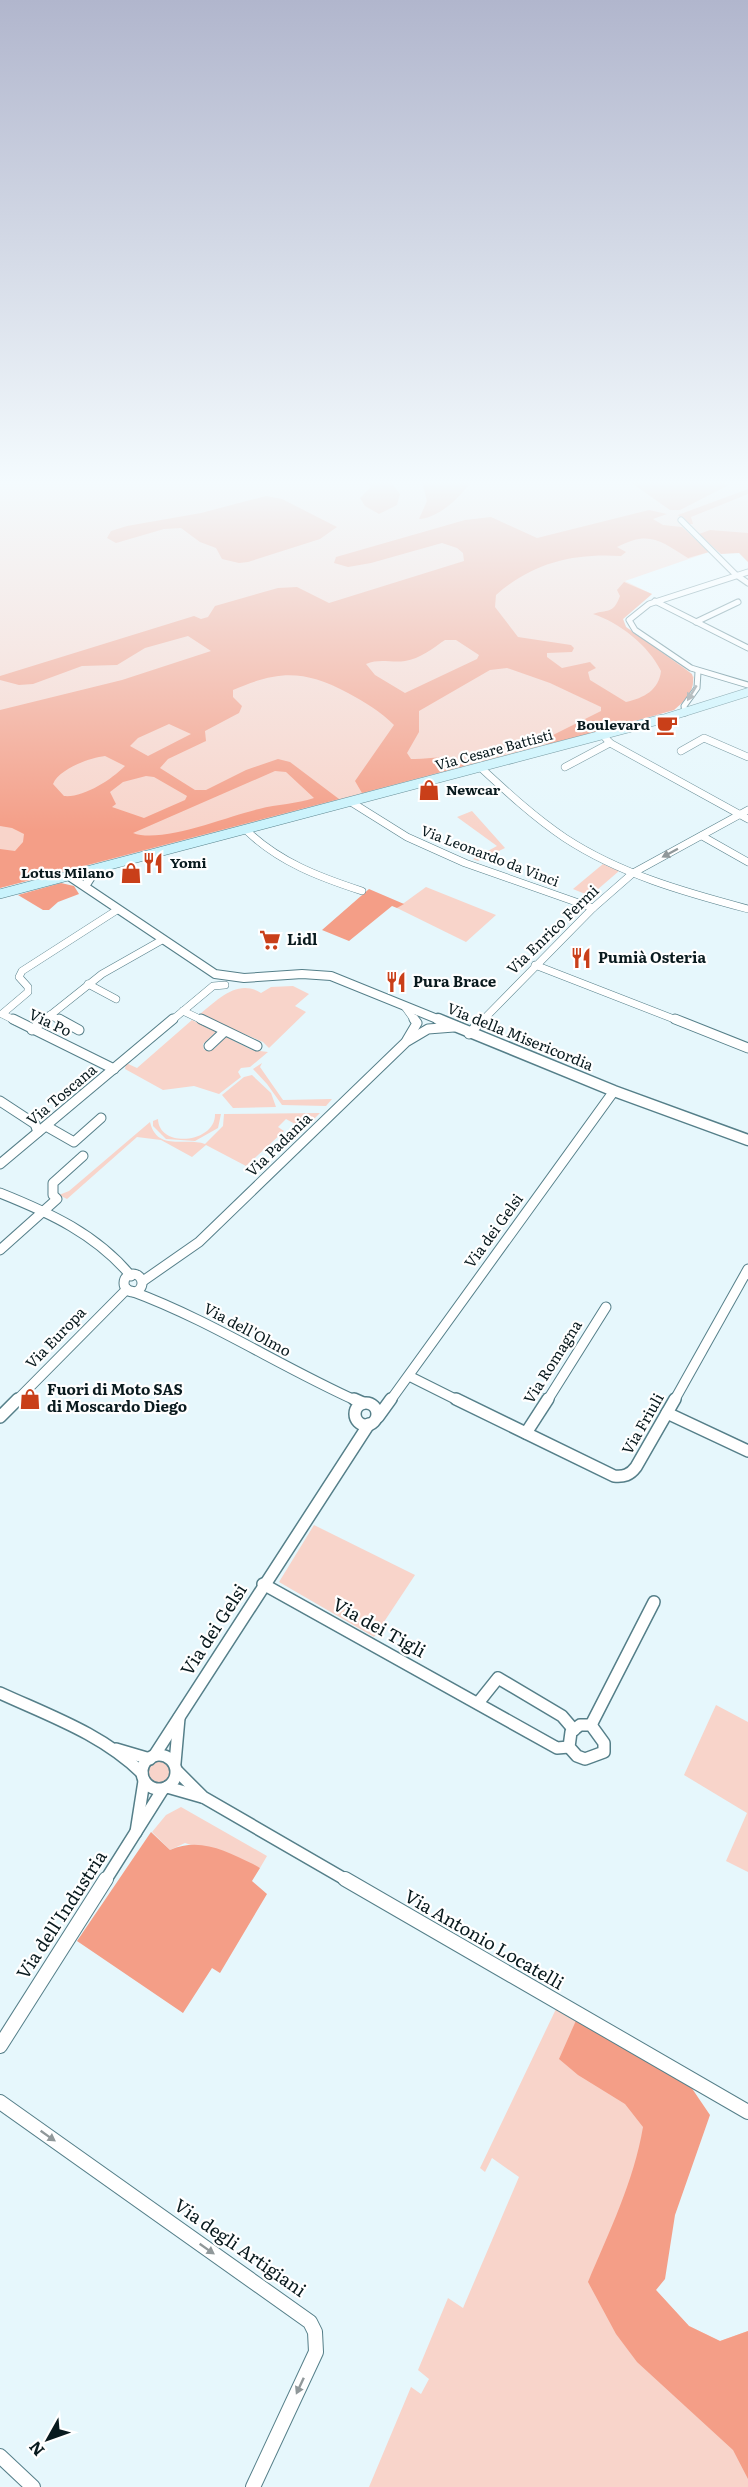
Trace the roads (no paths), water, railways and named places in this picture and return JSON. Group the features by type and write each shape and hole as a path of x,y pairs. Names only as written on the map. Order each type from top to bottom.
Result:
{"main road":[{"name":"Via Cesare Battisti","path":"0,894 685,713 748,692"}],"street":[{"path":"663,598 632,616 630,625 698,672 748,686"},
{"path":"655,601 746,645"},
{"path":"696,622 738,602"},
{"path":"685,713 684,706 697,688 698,672"},
{"path":"733,681 748,692"},
{"path":"603,735 610,743 748,819"},
{"path":"681,751 704,738 748,757"},
{"path":"565,767 610,743"},
{"path":"480,768 521,804 575,845 668,887 748,909"},
{"name":"Via Leonardo da Vinci","path":"351,802 406,837 455,858 593,908"},
{"name":"Via Enrico Fermi","path":"470,1034 535,964 633,873 748,810"},
{"path":"246,830 259,845 318,878 362,891"},
{"path":"702,836 748,862"},
{"path":"88,887 96,869"},
{"name":"Via della Misericordia","path":"80,873 88,887"},
{"name":"Via della Misericordia","path":"69,876 215,974 244,978 316,974 337,979 614,1091 748,1140"},
{"name":"Via Po","path":"114,1069 2,1014 28,992 28,987 20,979 19,974 117,910"},
{"path":"32,1030 88,984 162,940"},
{"path":"535,964 748,1048"},
{"path":"88,984 116,999"},
{"name":"Via Toscana","path":"0,1164 213,986 225,985"},
{"path":"405,1007 417,1023 414,1028"},
{"path":"183,1011 257,1046"},
{"path":"50,1015 79,1030"},
{"path":"424,1031 431,1018"},
{"name":"Via Padania","path":"406,1042 414,1028 431,1018"},
{"name":"Via Padania","path":"132,1283 199,1242 406,1042 424,1031 440,1026 454,1027"},
{"path":"208,1046 225,1031"},
{"name":"Via dei Gelsi","path":"152,1757 369,1424 378,1417 409,1376 614,1091"},
{"path":"0,1101 42,1129 74,1142 101,1118"},
{"path":"0,1250 57,1199 53,1195 53,1184 83,1156"},
{"path":"0,1193 45,1210 103,1245 121,1263 132,1283"},
{"name":"Via Friuli","path":"409,1376 614,1476 625,1478 632,1473 748,1269"},
{"name":"Via dell'Olmo","path":"132,1283 317,1383 368,1404"},
{"name":"Via Europa","path":"0,1417 132,1283"},
{"name":"Via Romagna","path":"526,1433 606,1307"},
{"name":"Via dell'Olmo","path":"317,1383 345,1402 354,1416"},
{"path":"354,1416 368,1404 399,1389"},
{"path":"368,1404 378,1417"},
{"path":"667,1413 748,1451"},
{"path":"354,1416 369,1424"},
{"path":"354,1416 357,1445"},
{"name":"Via dei Tigli","path":"263,1584 556,1748 569,1747 576,1756 583,1760 594,1759 604,1752 604,1743 591,1725"},
{"path":"569,1747 569,1737 574,1730 580,1725 591,1725 654,1602"},
{"path":"478,1703 498,1678 562,1716 574,1730"},
{"path":"0,1693 111,1748 134,1764 148,1787 165,1788 174,1780 180,1713"},
{"path":"111,1748 152,1757 164,1755 176,1767"},
{"path":"135,1834 143,1777 152,1757"},
{"name":"Via Antonio Locatelli","path":"176,1767 204,1797 748,2112"},
{"name":"Via Antonio Locatelli","path":"165,1788 204,1797"},
{"name":"Via dell'Industria","path":"0,2046 165,1788"},
{"name":"Via degli Artigiani","path":"0,2102 310,2322 315,2332 316,2352 253,2487"},
{"path":"0,2456 33,2487"}],"place":[{"name":"Boulevard","path":"667,725"},
{"name":"Newcar","path":"429,790"},
{"name":"Yomi","path":"153,863"},
{"name":"Lotus Milano","path":"131,873"},
{"name":"Lidl","path":"270,940"},
{"name":"Pumià Osteria","path":"581,958"},
{"name":"Pura Brace","path":"396,982"},
{"name":"Fuori di Moto SAS di Moscardo Diego","path":"30,1399"}]}
